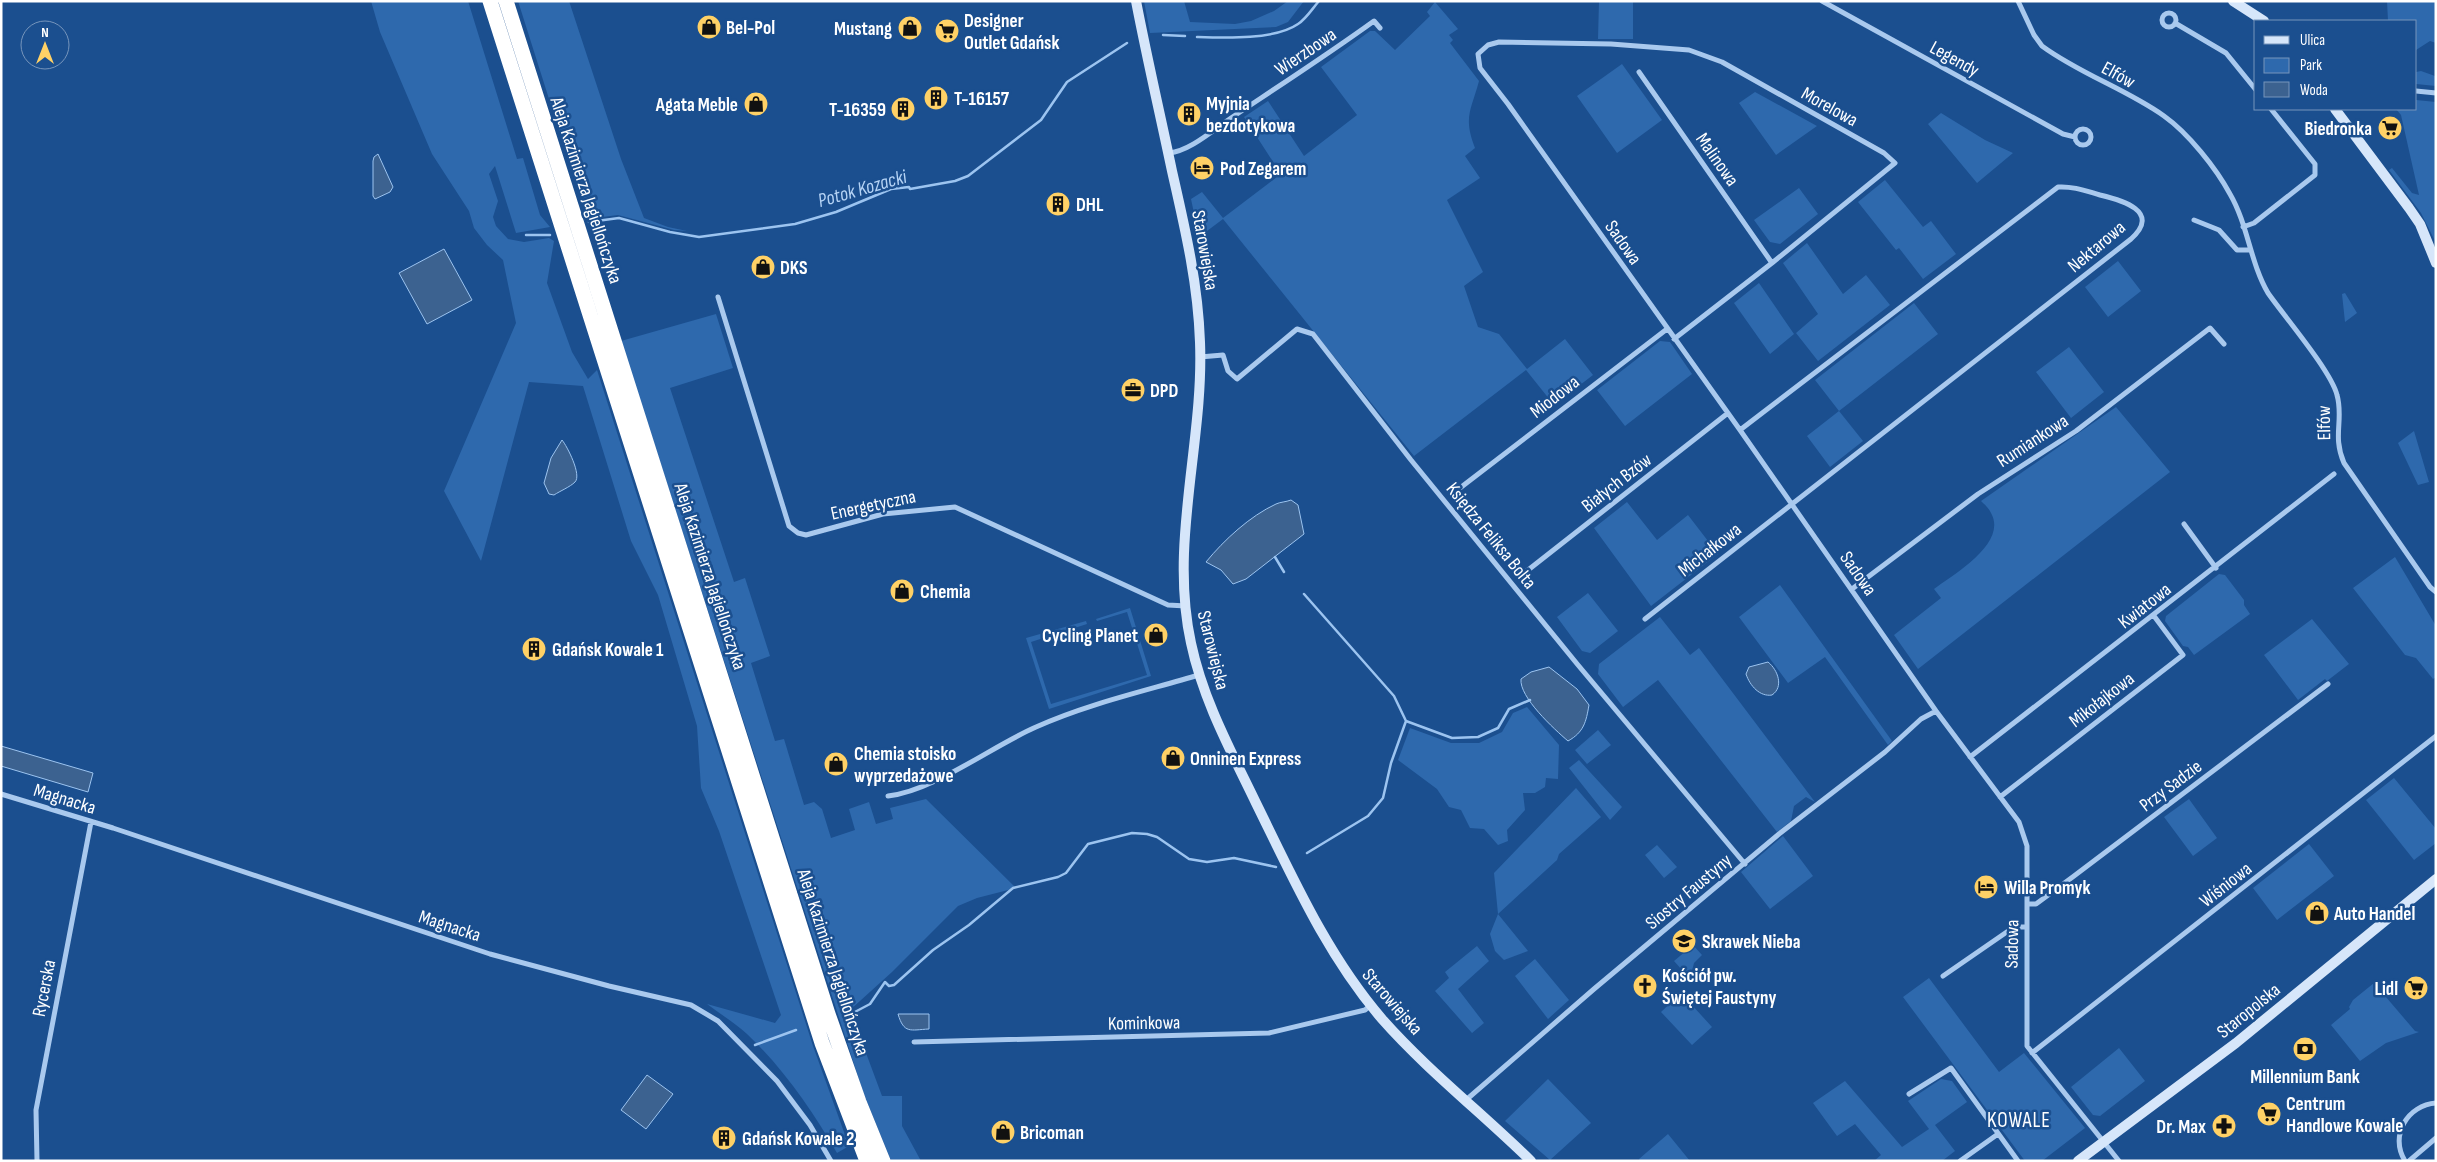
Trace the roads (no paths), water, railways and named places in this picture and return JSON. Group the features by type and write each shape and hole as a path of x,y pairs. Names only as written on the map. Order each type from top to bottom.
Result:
{"highway":[{"name":"Aleja Kazimierza Jagiellończyka","path":"490,1 822,1043 867,1161"},
{"name":"Aleja Kazimierza Jagiellończyka","path":"506,1 828,1014 859,1102 883,1161"}],"street":[{"name":"Starowiejska","path":"1136,1 1195,277 1200,357 1198,415 1185,545 1186,606 1190,641 1199,675 1224,736 1283,859 1333,953 1388,1025 1531,1161"},
{"name":"Legendy","path":"1822,1 2063,134 2075,137"},
{"name":"Elfów","path":"2018,1 2034,36 2042,46 2154,110 2185,135 2224,184 2231,195 2260,279 2268,293 2334,384 2339,404 2337,438 2339,452 2344,463 2430,587 2436,592"},
{"path":"2232,1 2262,20"},
{"name":"Wierzbowa","path":"1168,153 1177,152 1203,137 1318,61 1374,21 1380,28"},
{"path":"2175,23 2226,53 2254,88"},
{"name":"Morelowa","path":"1478,54 1488,45 1499,42 1610,44 1689,50 1722,62 1884,154 1895,163 1772,263 1674,339"},
{"name":"Sadowa","path":"1478,54 1480,68 1728,413 1936,711 2024,832 2027,846 2025,1032 2027,1046 2119,1161"},
{"name":"Malinowa","path":"1639,72 1772,263"},
{"path":"2417,91 2436,93"},
{"path":"2243,227 2254,223 2315,175 2315,164 2272,110"},
{"path":"2336,110 2420,224 2436,262"},
{"name":"Nektarowa","path":"1740,430 2058,187 2076,188 2129,202 2138,210 2141,222 2136,234 2131,239 1792,504"},
{"path":"2194,220 2219,230 2237,250 2250,250"},
{"name":"Energetyczna","path":"718,297 789,526 798,534 806,535 883,514 955,507 1168,605 1186,606"},
{"name":"Rumiankowa","path":"1852,589 1978,494 2076,430 2210,328 2224,344"},
{"name":"Księdza Feliksa Bolta","path":"1200,357 1223,355 1228,371 1237,378 1297,329 1312,334 1410,460 1580,668 1745,864"},
{"name":"Miodowa","path":"1460,488 1667,329"},
{"name":"Białych Bzów","path":"1523,574 1728,413"},
{"name":"Kwiatowa","path":"1970,757 2216,568 2334,474"},
{"name":"Michałkowa","path":"1645,618 1792,504"},
{"path":"2184,524 2216,568"},
{"name":"Mikołajkowa","path":"2000,797 2183,654 2154,616"},
{"path":"888,796 906,794 1021,734 1054,720 1199,675"},
{"name":"Przy Sadzie","path":"2027,904 2036,904 2052,893 2328,684"},
{"name":"Siostry Faustyny","path":"1466,1100 1594,988 1885,752 1921,720 1936,711"},
{"name":"Wiśniowa","path":"2032,1054 2436,736"},
{"name":"Magnacka","path":"1,794 490,954 609,986 691,1005 718,1021 777,1081 810,1125 831,1161"},
{"name":"Rycerska","path":"37,1161 36,1110 91,822"},
{"name":"Staropolska","path":"2078,1161 2236,1043 2436,879"},
{"path":"1943,976 2014,926 2026,927"},
{"name":"Kominkowa","path":"914,1042 1269,1033 1366,1010 1371,1005"},
{"path":"1910,1094 1951,1068 2018,1161"},
{"path":"2404,1161 2399,1146 2399,1134 2403,1123 2410,1113 2421,1106 2436,1103"},
{"path":"1960,1161 1998,1134"},
{"path":"2409,1161 2435,1140"}],"water":[{"path":"378,154 393,187 390,192 375,199 373,196 373,161 374,157"},
{"path":"444,249 472,300 427,324 399,273"},
{"path":"562,440 573,461 577,478 573,484 554,495 549,494 544,483 551,458"},
{"path":"1291,500 1298,505 1304,534 1246,579 1233,584 1221,570 1206,562 1229,537 1247,522 1276,504"},
{"path":"1768,662 1775,669 1779,683 1776,692 1772,695 1763,694 1756,690 1746,674 1749,667"},
{"path":"1549,667 1577,689 1589,705 1587,717 1581,730 1568,741 1538,712 1522,686 1521,679 1531,672"},
{"path":"1,746 93,773 88,792 1,766"},
{"path":"898,1014 929,1014 929,1029 905,1028"},
{"path":"647,1075 673,1094 646,1129 621,1110"}],"waterway":[{"name":"Potok Kozacki","path":"1197,37 1249,37 1276,33 1301,22 1319,1"},
{"name":"Potok Kozacki","path":"1163,35 1185,36"},
{"name":"Potok Kozacki","path":"589,222 619,218 670,232 699,237 795,224 836,212 891,189 909,187 910,189 955,181 968,176 1041,120 1067,82 1127,43"},
{"name":"Potok Kozacki","path":"526,235 550,235"},
{"path":"1275,557 1284,572"},
{"path":"1304,594 1394,696 1406,721 1452,738 1478,737 1498,728 1509,709 1530,700"},
{"path":"1307,853 1368,816 1383,798 1391,763 1406,721"},
{"path":"851,1014 870,1004 885,982 889,986 894,985 933,950 969,925 1013,888 1058,877 1066,873 1088,844 1132,833 1147,834 1157,837 1189,859 1207,862 1234,858 1276,867"},
{"path":"755,1045 796,1030"}],"place":[{"name":"Bel-Pol","path":"709,27"},
{"name":"Mustang","path":"910,28"},
{"name":"Designer Outlet Gdańsk","path":"947,31"},
{"name":"T-16157","path":"936,98"},
{"name":"Agata Meble","path":"756,104"},
{"name":"T-16359","path":"903,109"},
{"name":"Myjnia bezdotykowa","path":"1189,114"},
{"name":"Biedronka","path":"2390,128"},
{"name":"Pod Zegarem","path":"1202,168"},
{"name":"DHL","path":"1058,204"},
{"name":"DKS","path":"763,267"},
{"name":"DPD","path":"1133,390"},
{"name":"Chemia","path":"902,591"},
{"name":"Cycling Planet","path":"1156,635"},
{"name":"Gdańsk Kowale 1","path":"534,649"},
{"name":"Onninen Express","path":"1173,758"},
{"name":"Chemia stoisko wyprzedażowe","path":"836,764"},
{"name":"Willa Promyk","path":"1986,887"},
{"name":"Auto Handel","path":"2317,913"},
{"name":"Skrawek Nieba","path":"1684,941"},
{"name":"Kościół pw. Świętej Faustyny","path":"1645,986"},
{"name":"Lidl","path":"2416,988"},
{"name":"Millennium Bank","path":"2305,1049"},
{"name":"Centrum Handlowe Kowale","path":"2269,1114"},
{"name":"Dr. Max","path":"2224,1126"},
{"name":"Bricoman","path":"1003,1132"},
{"name":"Gdańsk Kowale 2","path":"724,1138"}],"district":[{"name":"KOWALE","path":"2019,1120"}]}
